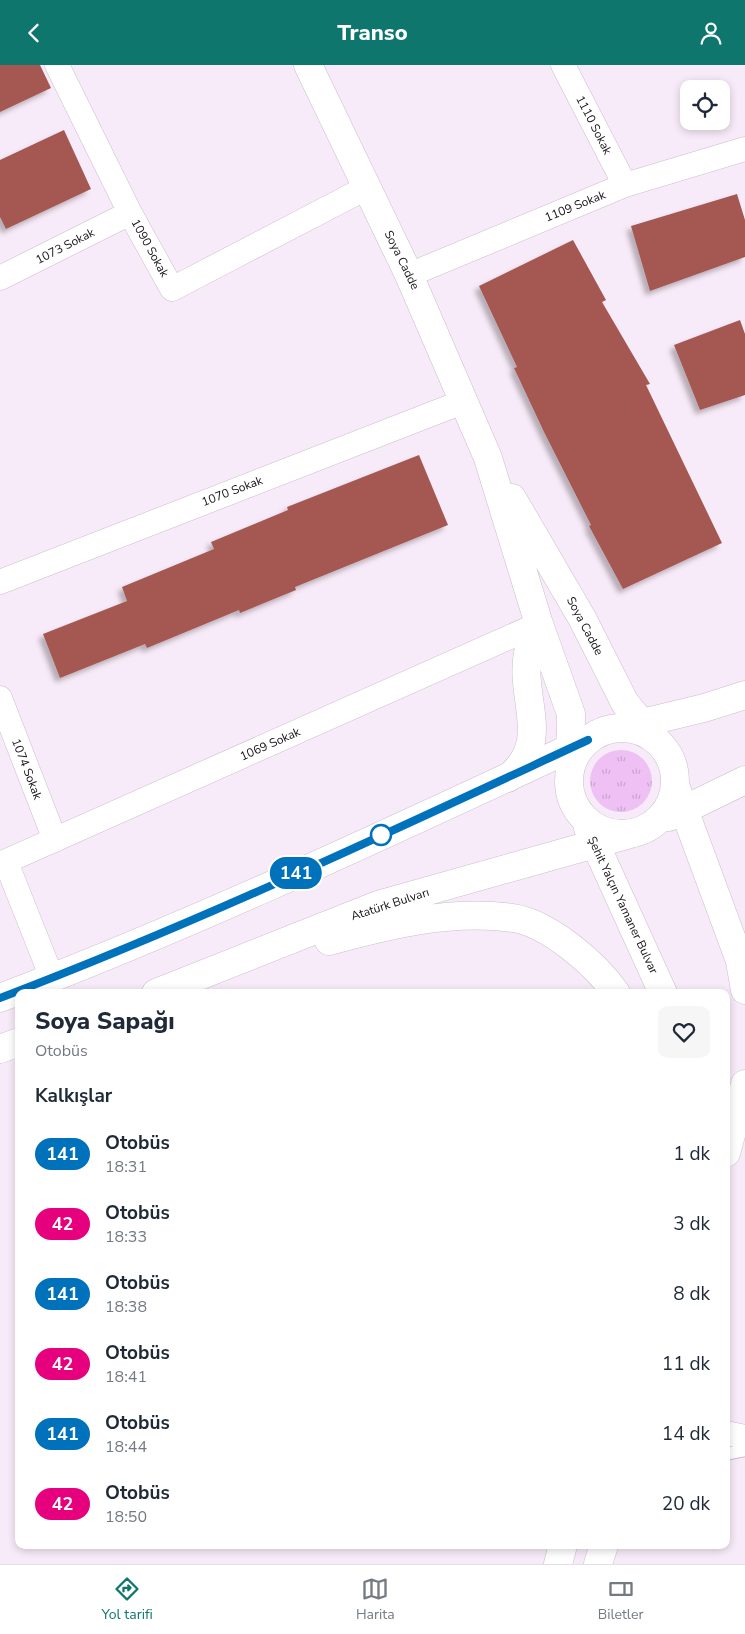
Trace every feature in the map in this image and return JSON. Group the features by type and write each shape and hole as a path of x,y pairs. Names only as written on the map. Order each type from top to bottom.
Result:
{"main road":[{"name":"Soya Cadde","path":"308,65 409,275 488,458 539,624 571,713 576,752"},
{"name":"Soya Cadde","path":"488,458 582,618 639,730"},
{"path":"508,778 518,771 531,747 533,724 528,653 539,624"},
{"path":"23,989 155,936 508,778 576,752 603,731 639,730 745,695"},
{"path":"639,730 666,751 670,759 680,797 740,961 745,990"},
{"path":"576,752 569,786 573,803 583,817 596,828 613,834 639,831"},
{"name":"Atatürk Bulvarı","path":"166,989 378,905 639,831 680,797 745,780"},
{"name":"Şehit Yalçın Yamaner Bulvar","path":"583,817 661,989"},
{"path":"193,978 395,923 467,916 514,918 537,926 577,951 606,978 613,989"},
{"path":"0,998 15,992"},
{"path":"0,1049 15,1043"},
{"path":"730,1138 745,1084"},
{"path":"558,1564 562,1549"},
{"path":"598,1564 603,1549"}],"street":[{"name":"1090 Sokak","path":"57,65 130,213 172,289 366,188"},
{"name":"1110 Sokak","path":"563,65 626,185"},
{"name":"1109 Sokak","path":"409,275 626,185 745,149"},
{"name":"1073 Sokak","path":"0,279 130,213"},
{"name":"1070 Sokak","path":"0,582 465,401"},
{"name":"1069 Sokak","path":"3,863 539,624"},
{"name":"1074 Sokak","path":"0,698 55,840"},
{"path":"3,863 52,978"},
{"path":"730,1434 745,1437"}],"lane":[{"path":"730,1453 745,1449"}],"green space":[{"path":"621,750 633,753 643,759 649,769 652,781 649,793 643,803 633,809 621,812 609,809 599,803 593,793 590,781 593,769 599,759 609,753"}],"building":[{"path":"0,65 40,65 51,88 0,112"},
{"path":"64,130 91,189 6,229 0,217 0,160"},
{"path":"737,194 745,220 745,257 650,291 631,226"},
{"path":"573,240 606,300 602,302 650,384 646,385 722,543 623,589 589,526 591,525 544,432 514,368 517,367 479,286"},
{"path":"740,320 745,334 745,395 700,410 674,345"},
{"path":"419,455 448,525 295,587 296,590 240,613 239,610 147,648 145,644 60,678 43,634 127,601 122,587 214,549 211,542 288,510 287,507"}],"bus line":[{"name":"141","path":"23,989 146,940 508,778 588,740"},
{"name":"141","path":"0,998 15,992"}]}
